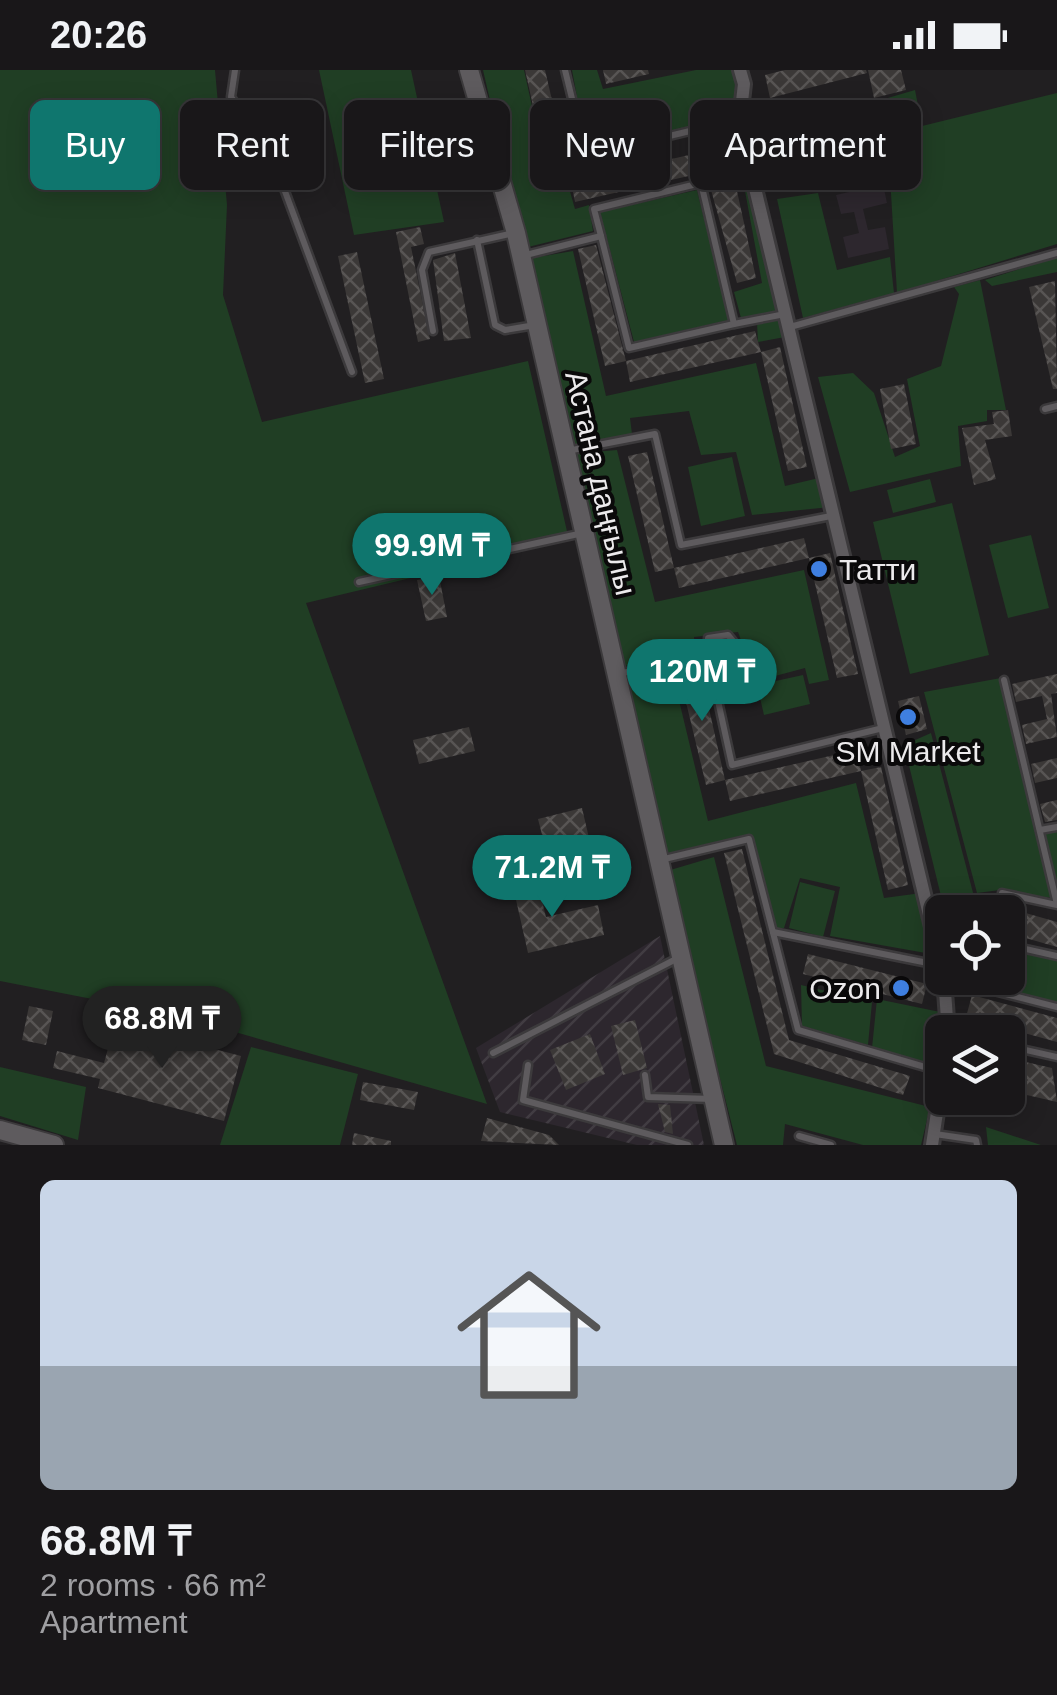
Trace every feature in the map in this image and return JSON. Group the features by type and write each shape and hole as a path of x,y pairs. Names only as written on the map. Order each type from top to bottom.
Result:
{"street":[{"name":"Астана даңғылы","path":"469,70 516,233 724,1145"},
{"path":"740,70 742,100"},
{"path":"756,190 883,728 927,895"},
{"path":"933,1140 937,1115"},
{"path":"0,1130 54,1145"}],"lane":[{"path":"236,70 231,97 273,158 352,372"},
{"path":"565,70 586,156 690,131"},
{"path":"734,324 701,183 594,209 630,348 734,324 786,321 1057,253"},
{"path":"433,330 422,270 424,258 434,248 516,233"},
{"path":"521,256 601,236"},
{"path":"477,240 495,325 504,330 537,325"},
{"path":"1045,408 1057,406"},
{"path":"566,451 655,434 680,545 832,516"},
{"path":"359,582 584,532"},
{"path":"744,696 733,642 728,636 708,638 708,655 732,765 883,728"},
{"path":"616,674 708,655"},
{"path":"1002,893 1057,904 1004,680"},
{"path":"1040,830 1057,827"},
{"path":"659,860 749,839 798,1030 925,1071"},
{"path":"773,932 925,964"},
{"path":"1025,949 1057,956"},
{"path":"493,1053 681,957"},
{"path":"1008,995 1057,1008"},
{"path":"1025,1050 1057,1057"},
{"path":"528,1064 524,1100 688,1145"},
{"path":"645,1076 648,1097 714,1098"},
{"path":"799,1136 831,1145"},
{"path":"933,1140 976,1140 977,1145"}],"shaded area":[{"path":"884,190 887,203 863,209 868,230 885,227 889,249 848,258 843,237 859,233 854,212 841,214 836,195"},
{"path":"660,936 704,1145 637,1145 500,1112 476,1048"}],"green space":[{"path":"0,70 215,70 218,100 180,100 180,190 226,190 223,295 262,422 528,361 569,540 306,603 487,1104 179,1016 0,981"},
{"path":"319,70 411,70 418,100 344,100 344,188"},
{"path":"483,70 524,70 531,100 530,190 570,190 575,209 589,205 593,231 524,248 510,187 510,100 490,100"},
{"path":"572,70 597,70 603,89 696,70 736,70 744,100 690,100 690,127 670,132 670,100 578,100"},
{"path":"915,90 917,100 881,100"},
{"path":"1057,93 1057,244 897,293 891,190 921,190 921,121 922,126"},
{"path":"344,190 437,190 444,222 354,235"},
{"path":"697,190 729,320 634,342 600,212"},
{"path":"745,190 764,190 789,308 741,318 734,292 762,283"},
{"path":"818,193 837,270 890,257 894,293 803,318 777,199"},
{"path":"573,251 606,396 756,363 785,486 819,478 785,337 758,342 757,323 792,315 840,506 752,515 736,452 701,455 689,411 630,418 632,434 569,446 526,259"},
{"path":"1057,257 1057,272 992,286 985,280"},
{"path":"980,280 1006,410 987,410 987,421 958,426 961,466 850,492 818,377 853,373 874,393 895,457 920,446 907,379 941,366 959,294 954,287"},
{"path":"617,450 655,602 804,570 829,680 809,684 805,668 756,681 738,632 694,637 696,652 620,667 571,454"},
{"path":"732,457 745,516 701,526 688,467"},
{"path":"930,479 936,502 893,513 887,490"},
{"path":"952,503 989,655 910,674 873,522"},
{"path":"1031,535 1049,608 1008,618 989,545"},
{"path":"671,667 708,821 856,783 884,898 929,892 925,895 925,953 830,936 840,887 800,878 784,928 777,928 750,834 664,854 624,681"},
{"path":"803,675 810,704 764,715 757,685"},
{"path":"1001,678 1052,898 1000,890 977,893 924,692"},
{"path":"931,733 974,895 941,895 904,745"},
{"path":"1057,831 1057,892 1043,834"},
{"path":"714,857 766,1066 925,1106 928,1115 921,1145 863,1145 785,1124 783,1145 737,1145 667,871"},
{"path":"800,882 835,891 823,937 789,928"},
{"path":"1025,949 1057,958 1057,1003 1025,994"},
{"path":"801,985 872,1002 868,1045 802,1026"},
{"path":"877,999 945,1013 925,1015 925,1063 872,1048"},
{"path":"251,1047 358,1074 340,1145 220,1145"},
{"path":"0,1067 86,1087 78,1140 0,1116"},
{"path":"986,1127 1041,1145 988,1145"}],"building":[{"path":"525,70 545,70 552,100 532,100"},
{"path":"603,70 648,70 649,74 606,84"},
{"path":"785,70 867,73 770,98 765,75"},
{"path":"868,70 901,70 906,90 874,98"},
{"path":"690,155 690,176 670,180 670,159"},
{"path":"573,190 627,190 575,202"},
{"path":"711,190 737,190 756,278 737,283"},
{"path":"420,227 424,244 411,247 430,339 418,342 396,232"},
{"path":"596,245 626,361 605,366 578,249"},
{"path":"357,252 384,379 365,383 338,256"},
{"path":"455,253 471,338 444,341 433,260"},
{"path":"1055,281 1057,389 1053,389 1029,287"},
{"path":"755,331 761,352 630,382 626,361"},
{"path":"780,347 807,467 788,471 761,352"},
{"path":"904,384 916,444 891,449 880,389"},
{"path":"1008,410 1012,436 985,440 996,479 974,485 962,428 994,424 992,412"},
{"path":"647,452 674,568 655,572 628,456"},
{"path":"804,538 809,558 679,588 674,568"},
{"path":"830,553 858,674 837,678 809,558"},
{"path":"439,576 447,617 426,621 417,580"},
{"path":"699,664 725,780 706,785 678,669"},
{"path":"1057,674 1057,693 1051,694 1057,737 1026,744 1022,725 1047,719 1042,696 1016,702 1012,684"},
{"path":"919,696 927,729 906,735 898,701"},
{"path":"469,727 475,751 419,764 413,740"},
{"path":"856,750 861,771 730,801 725,780"},
{"path":"1057,758 1057,778 1035,783 1031,764"},
{"path":"881,767 908,885 888,890 861,771"},
{"path":"1057,800 1057,820 1045,822 1040,804"},
{"path":"582,808 592,851 549,862 538,819"},
{"path":"742,849 789,1040 910,1076 903,1095 774,1054 724,853"},
{"path":"536,876 546,917 598,905 604,935 528,953 512,882"},
{"path":"1025,913 1057,922 1057,947 1025,938"},
{"path":"808,954 925,983 925,992 922,1004 803,974"},
{"path":"972,995 1057,1018 1057,1042 1025,1033 1025,1015 967,1015"},
{"path":"29,1006 53,1011 46,1045 22,1040"},
{"path":"635,1020 647,1068 623,1075 611,1026"},
{"path":"115,1023 241,1056 224,1121 98,1088 100,1079 53,1068 57,1051 104,1063"},
{"path":"590,1034 605,1074 566,1090 550,1050"},
{"path":"1025,1062 1052,1068 1057,1102 1025,1095"},
{"path":"363,1082 418,1092 414,1110 360,1100"},
{"path":"658,1104 670,1105 673,1134 665,1132"},
{"path":"487,1118 549,1135 559,1145 481,1141"},
{"path":"354,1133 391,1141 391,1145 352,1145"}],"place":[{"name":"Татти","path":"819,569"},
{"name":"SM Market","path":"908,717"},
{"name":"Ozon","path":"901,988"}]}
